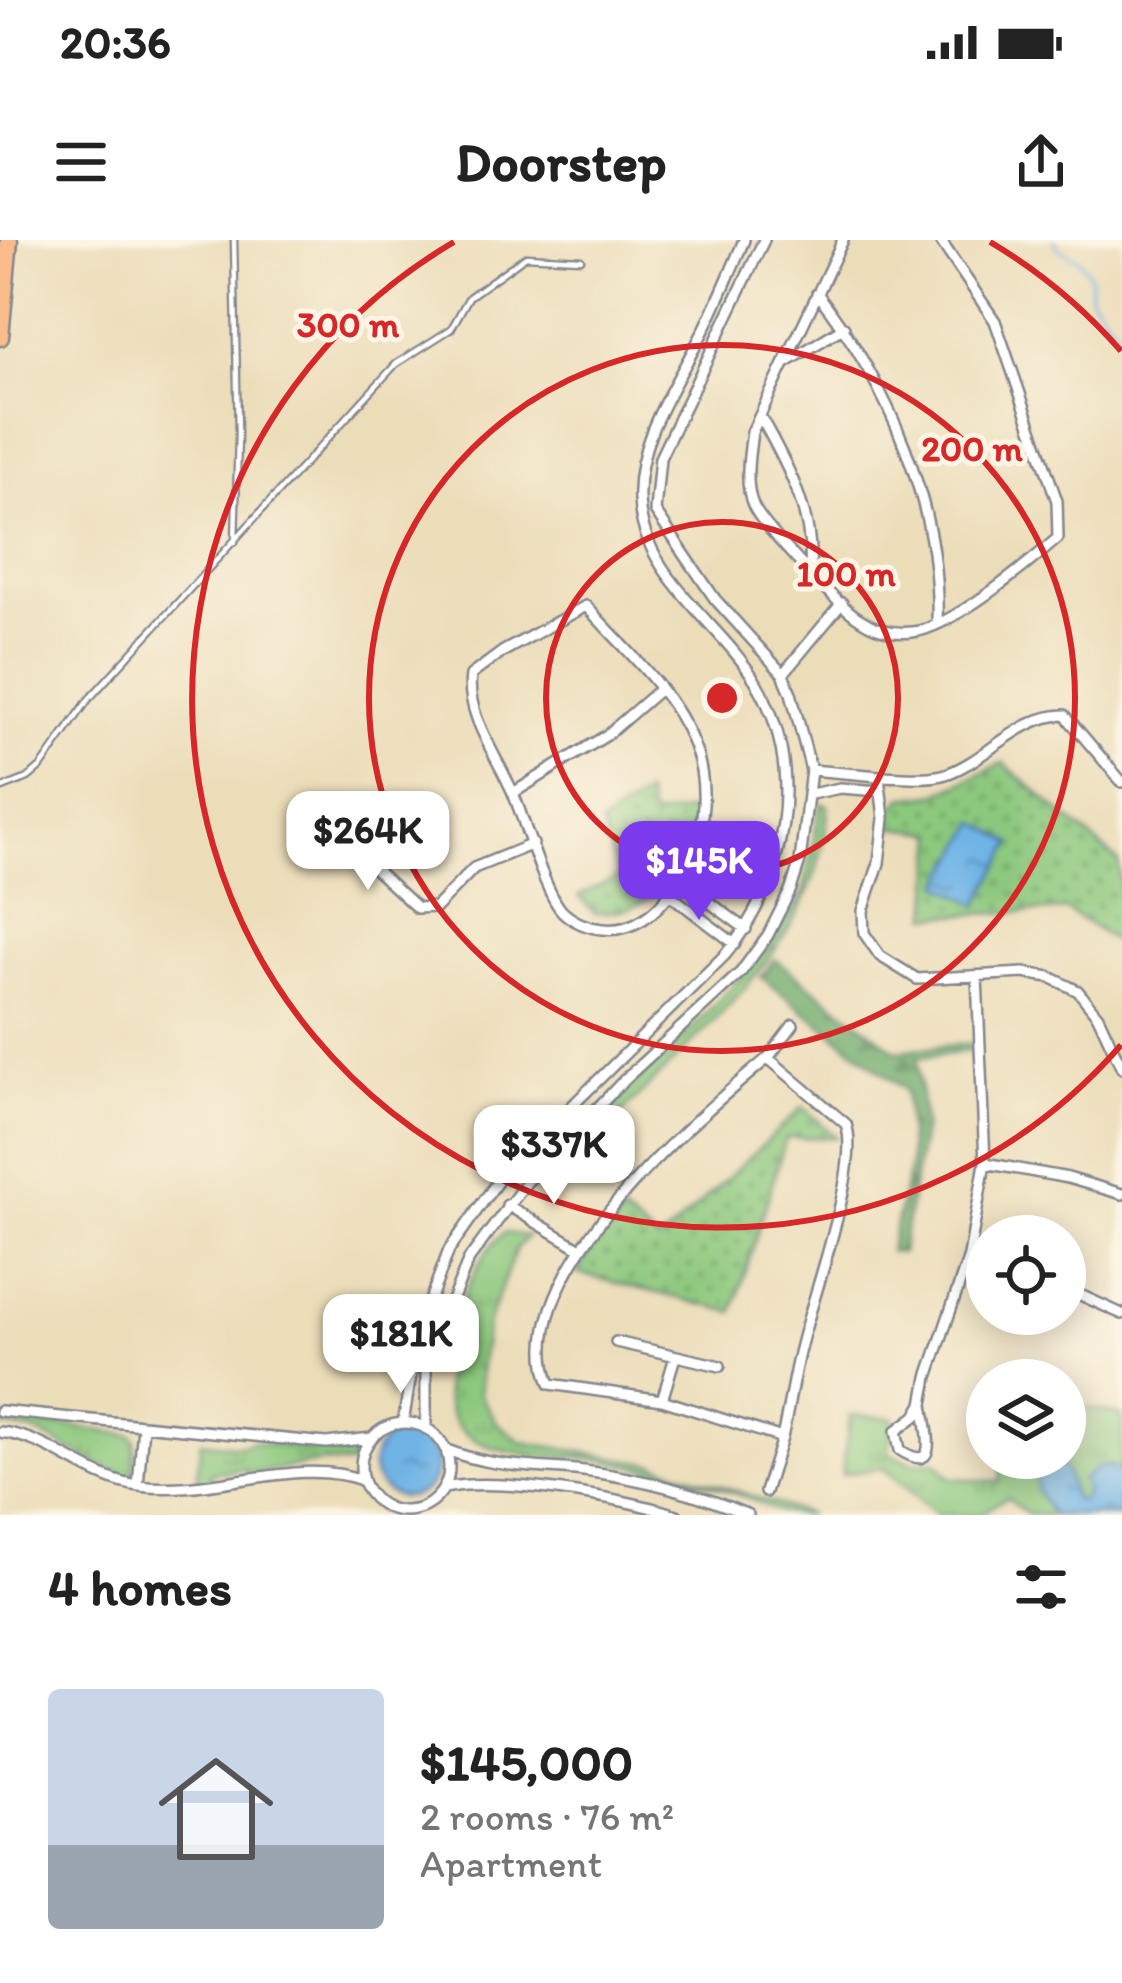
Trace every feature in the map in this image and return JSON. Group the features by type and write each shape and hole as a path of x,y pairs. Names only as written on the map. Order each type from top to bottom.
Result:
{"highway":[{"path":"0,338 9,240"}],"street":[{"path":"403,1423 418,1332 449,1250 502,1175 734,944 772,872 781,842 786,788 775,722 756,682 669,577 640,521 638,494 648,434 705,329 744,240"},
{"path":"426,1429 425,1364 470,1258 507,1205 619,1087 741,972 768,935 800,861 811,770 783,674 715,599 655,511 660,458 764,240"},
{"path":"843,240 752,432 748,465 752,504 772,533 842,604 882,632 917,632 961,611 1058,538 1057,501 995,321 940,240"},
{"path":"817,293 844,327 888,406 915,481 934,561 938,623"},
{"path":"784,364 844,327"},
{"path":"760,416 785,459 808,520 810,570"},
{"path":"640,521 655,511"},
{"path":"783,674 842,604"},
{"path":"586,606 685,724 701,765 699,828 679,880 633,926 616,930 582,925 560,909 512,793 467,698 471,675 502,652 586,606"},
{"path":"512,793 607,735 659,690"},
{"path":"811,770 878,776 948,773 1031,723 1065,715 1122,782"},
{"path":"878,776 884,818 879,863 863,911 864,933 880,956 917,979 1024,973 1050,977 1078,992 1098,1016 1122,1068"},
{"path":"811,794 840,788 880,791"},
{"path":"373,868 439,804"},
{"path":"334,832 417,908 425,910 436,908 474,868 533,844"},
{"path":"679,880 746,928"},
{"path":"669,894 734,944"},
{"path":"976,1215 985,1163 977,976"},
{"path":"782,1438 662,1400 550,1384 544,1368 552,1312 579,1248 680,1136 768,1058 794,1024"},
{"path":"765,1492 839,1203 850,1135 846,1124 768,1058"},
{"path":"606,1076 619,1087"},
{"path":"985,1163 1068,1178 1122,1194"},
{"path":"507,1205 579,1248"},
{"path":"923,1404 932,1441 919,1456 908,1456 900,1450 896,1431 923,1404 966,1265"},
{"path":"1086,1298 1122,1314"},
{"path":"616,1342 720,1366"},
{"path":"662,1400 675,1357"},
{"path":"0,1411 326,1443 372,1438"},
{"path":"445,1449 449,1462 444,1488 432,1502 400,1514 381,1505 362,1480 360,1465 372,1438 403,1423 426,1429 445,1449 474,1460 590,1472 748,1515"},
{"path":"138,1486 143,1426"},
{"path":"0,1432 34,1439 114,1480 138,1486 191,1489 327,1470 362,1480"},
{"path":"444,1488 478,1483 600,1497 677,1515"}],"lane":[{"path":"234,240 235,542"},
{"path":"0,789 41,767 89,699 395,364 451,329 469,297 526,256 581,259"}],"green space":[{"path":"1003,763 1119,862 1122,946 1066,910 929,916 936,833 890,827 892,810 903,798 936,794"},
{"path":"645,794 651,817 696,810 688,853 653,897 616,911 594,913 579,896 618,877 601,824"},
{"path":"821,803 828,806 813,880 779,944 732,1001 548,1187 548,1196 539,1188 567,1148 693,1028 770,945 803,895"},
{"path":"775,959 897,1051 975,1043 975,1050 917,1059 924,1125 901,1253 889,1252 910,1165 905,1090 761,977"},
{"path":"803,1107 836,1137 786,1138 733,1312 577,1273 601,1235 623,1214 659,1242"},
{"path":"504,1233 528,1236 516,1248 487,1325 480,1395 497,1423 521,1442 655,1464 810,1515 777,1511 717,1487 654,1470 496,1449 464,1432 451,1415 445,1390 452,1331 475,1272"},
{"path":"1086,1407 1122,1416 1122,1515 1028,1515 1007,1497 979,1515 937,1515 883,1468 842,1474 850,1415 894,1418 888,1453 914,1463 935,1461 951,1478 1000,1482 1086,1479"},
{"path":"0,1417 131,1435 135,1440 133,1476 107,1469 34,1431 0,1426"},
{"path":"201,1441 342,1453 353,1450 353,1465 323,1462 251,1474 243,1469 210,1473 210,1483 196,1483"}],"water":[{"path":"977,822 1013,843 978,905 941,884"},
{"path":"405,1433 427,1443 437,1465 427,1487 405,1497 383,1487 373,1465 383,1443"},
{"path":"1100,1467 1116,1467 1122,1470 1122,1515 1051,1515 1036,1479 1069,1479 1074,1499 1081,1501 1086,1492 1082,1480"}],"waterway":[{"path":"1054,240 1059,249 1079,259 1090,276 1090,296 1122,338"}]}
